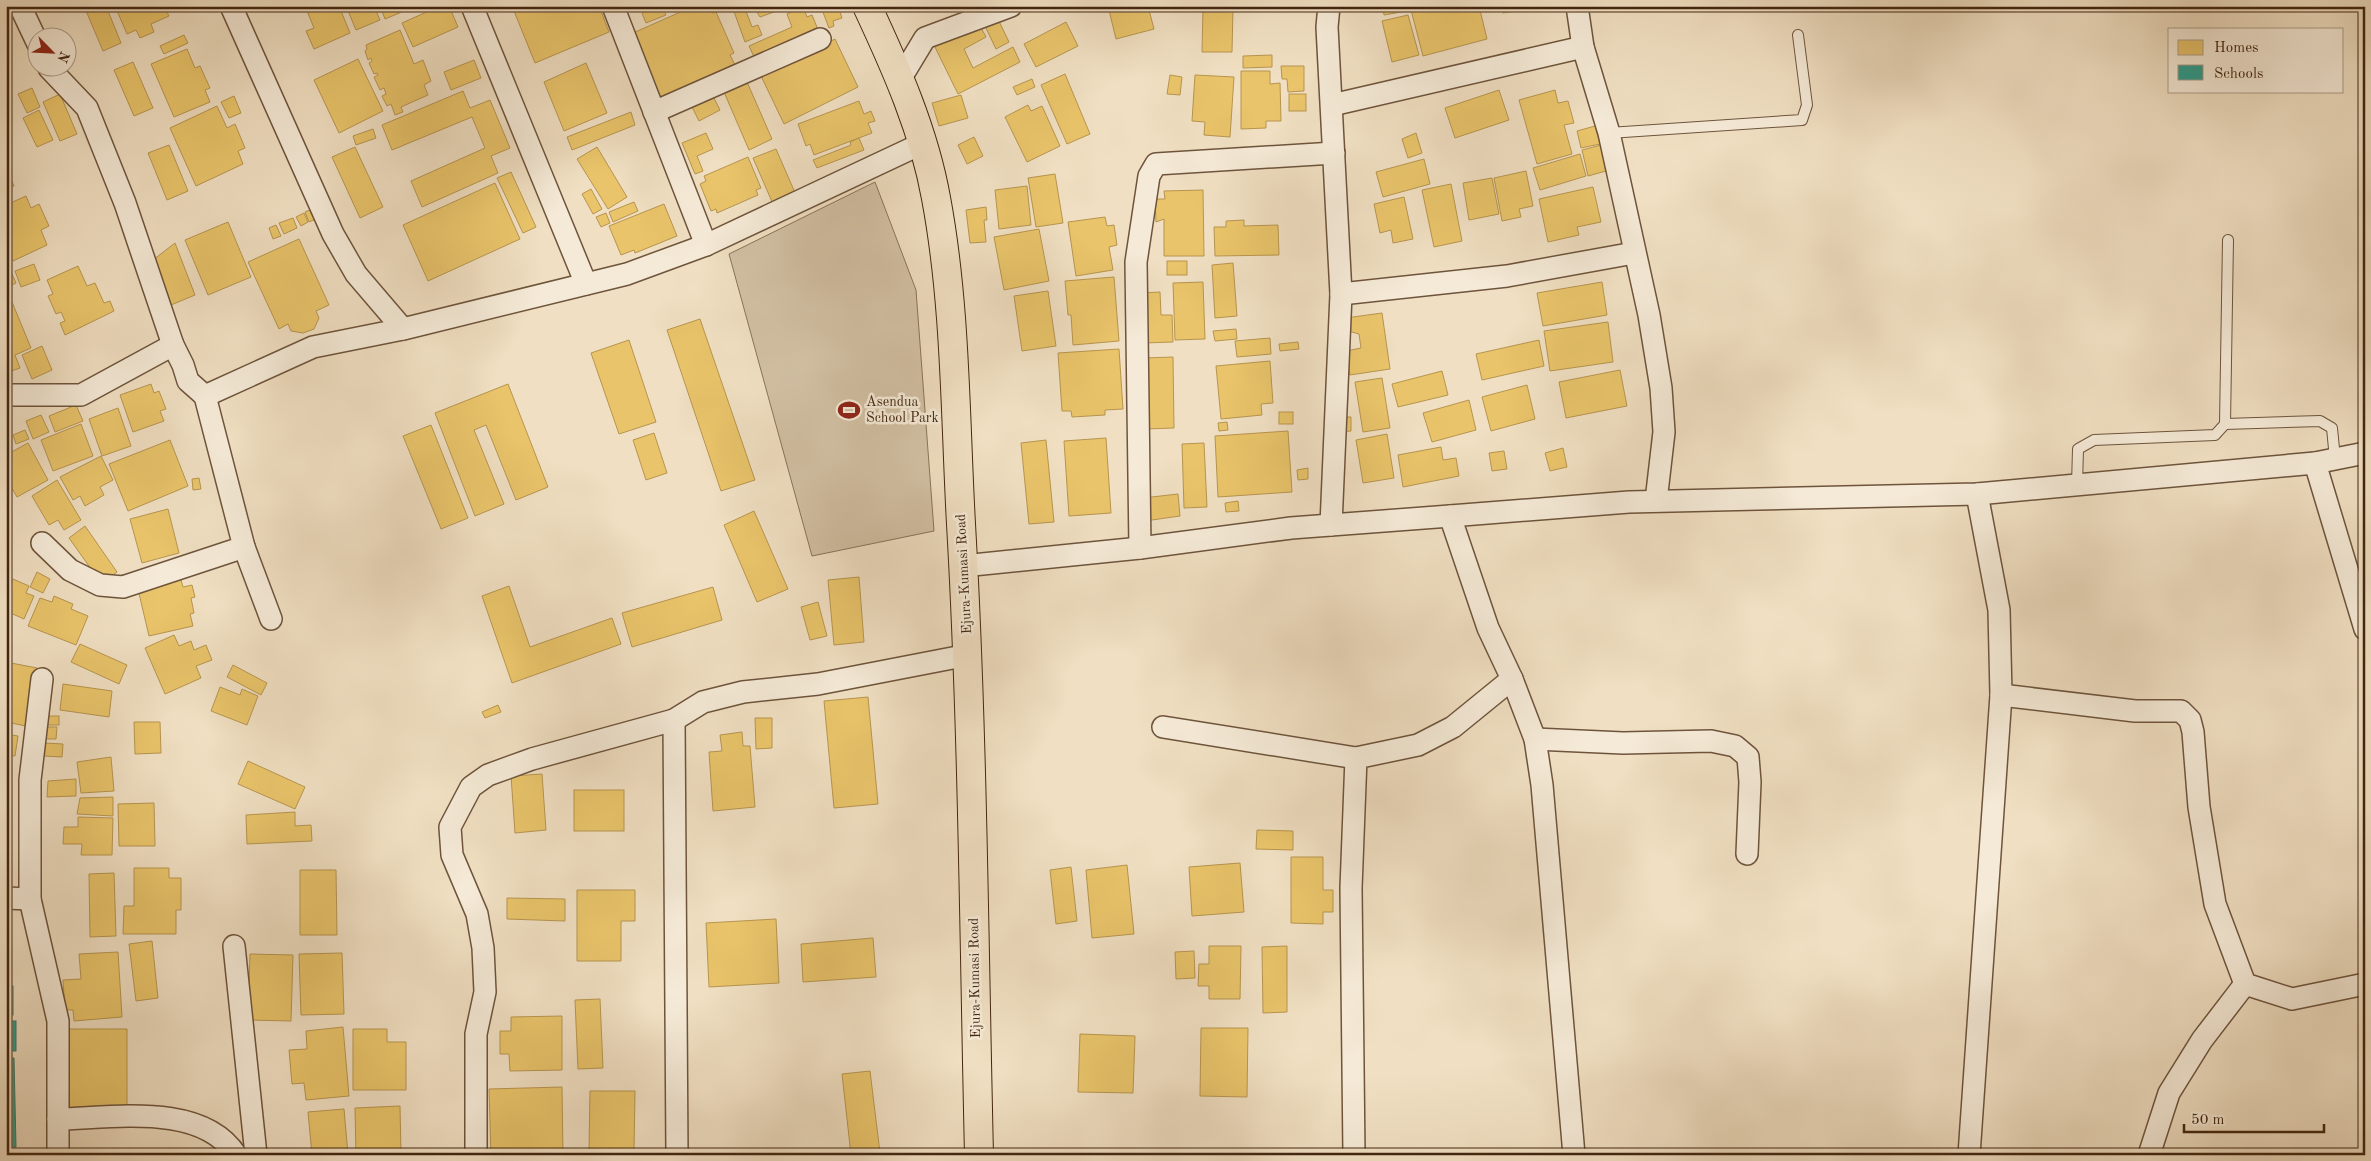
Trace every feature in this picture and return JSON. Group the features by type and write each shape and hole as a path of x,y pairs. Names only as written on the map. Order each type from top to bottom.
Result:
{"main road":[{"name":"Ejura-Kumasi Road","path":"867,6 914,114 923,143 936,197 945,260 955,374 968,655 979,1155"}],"street":[{"path":"20,6 30,28"},
{"path":"231,6 333,234 356,274 403,329"},
{"path":"472,6 586,284"},
{"path":"613,6 706,245"},
{"path":"899,81 924,38 1011,6"},
{"path":"1330,6 1327,26 1341,294 1332,525"},
{"path":"1577,6 1583,47 1609,133 1649,315 1661,388 1664,432 1656,501"},
{"path":"654,112 820,39"},
{"path":"1332,105 1583,47"},
{"path":"58,78 87,108 125,202 173,345 183,365 188,381 205,396 244,547 271,619"},
{"path":"205,396 313,347 403,329 627,274 706,245 742,226 923,143"},
{"path":"1140,548 1136,262 1149,176 1156,164 1172,162 1203,163 1334,153"},
{"path":"1341,294 1507,276 1634,253"},
{"path":"6,395 82,395 173,345"},
{"path":"963,566 1140,548 1291,528 1656,501 1977,494 2315,463 2365,453"},
{"path":"2315,463 2365,629"},
{"path":"1969,1155 2001,695 1999,610 1977,494"},
{"path":"1450,516 1485,620 1512,679 1535,739 1542,785 1574,1155"},
{"path":"42,543 70,570 100,585 124,587 244,547"},
{"path":"476,1155 476,1034 485,992 483,948 477,914 452,855 450,827 471,787 488,775 587,743 674,720 703,702 743,692 818,684 968,655"},
{"path":"42,679 30,780 30,899 58,1022 56,1074 58,1155"},
{"path":"1162,727 1356,758 1418,746 1453,727 1512,679"},
{"path":"2001,695 2135,711 2181,711 2190,720 2193,732 2200,807 2215,904 2245,984"},
{"path":"674,720 677,1155"},
{"path":"1535,739 1623,743 1711,741 1735,746 1748,757 1750,782 1747,854"},
{"path":"1354,1155 1351,888 1356,758"},
{"path":"6,898 30,899"},
{"path":"234,946 256,1155"},
{"path":"2245,984 2292,999 2365,984"},
{"path":"2148,1155 2169,1093 2202,1040 2245,984"},
{"path":"58,1119 166,1117 214,1132 229,1145 236,1155"}],"lane":[{"path":"1609,133 1802,120 1808,105 1798,35"},
{"path":"2225,424 2228,240"},
{"path":"2077,485 2078,449 2094,440 2215,434 2225,424 2320,421 2332,428 2335,459"}],"shaded area":[{"name":"Asendua School Park","path":"875,182 916,290 934,531 812,556 729,254"}],"building: Homes":[{"path":"84,6 106,6 121,43 103,51"},
{"path":"115,6 164,6 169,16 151,24 154,32 140,38 136,30 127,34"},
{"path":"305,6 339,6 350,33 314,49 306,31 314,28"},
{"path":"346,6 374,6 380,20 356,30"},
{"path":"380,6 409,6 409,9 385,19"},
{"path":"440,6 449,6 458,27 413,47 402,23"},
{"path":"512,6 599,6 609,32 535,63"},
{"path":"657,6 662,6 666,15 646,23 642,13"},
{"path":"694,6 708,6 712,13 716,12 734,53 730,55 736,67 662,100 633,33"},
{"path":"744,6 752,27 758,25 762,35 745,42 733,9"},
{"path":"753,6 788,6 788,7 760,17"},
{"path":"838,6 842,18 833,21 834,26 829,28 821,7"},
{"path":"1108,6 1148,6 1154,29 1116,39"},
{"path":"1383,6 1407,6 1407,11 1384,15"},
{"path":"1410,6 1479,6 1487,39 1423,56"},
{"path":"1502,6 1532,6 1532,9 1503,13"},
{"path":"803,7 807,17 812,15 819,32 755,59 749,46 792,27 787,14"},
{"path":"1203,8 1233,8 1232,52 1202,52"},
{"path":"1408,15 1419,55 1392,62 1382,21"},
{"path":"997,17 1009,42 996,49 984,24"},
{"path":"978,22 986,37 964,49 973,68 1013,47 1020,62 958,94 934,45"},
{"path":"1066,22 1078,46 1036,67 1024,44"},
{"path":"400,30 414,64 423,60 431,81 424,85 428,95 401,107 403,112 395,115 391,104 387,106 382,96 386,94 384,88 380,90 374,77 378,75 377,73 374,74 369,63 372,61 371,58 368,60 365,51 367,49 366,45"},
{"path":"184,35 188,43 164,54 160,46"},
{"path":"6,39 12,55 6,57"},
{"path":"835,39 858,87 784,124 761,76"},
{"path":"187,49 195,68 200,66 210,88 205,90 210,102 174,117 151,64"},
{"path":"1272,55 1272,67 1243,68 1243,56"},
{"path":"358,59 383,111 339,133 314,80"},
{"path":"474,60 481,78 451,90 444,72"},
{"path":"133,62 153,108 134,116 114,70"},
{"path":"586,63 607,113 564,131 544,82"},
{"path":"1281,66 1304,66 1304,91 1288,92 1287,79 1282,79"},
{"path":"1241,71 1270,71 1270,84 1280,83 1281,121 1266,121 1266,128 1241,129"},
{"path":"1065,74 1090,134 1067,144 1041,85"},
{"path":"1170,75 1182,77 1180,95 1167,94"},
{"path":"1195,75 1234,77 1230,137 1204,135 1205,122 1192,121"},
{"path":"1032,79 1035,87 1017,95 1013,87"},
{"path":"747,82 772,139 749,150 724,92"},
{"path":"32,88 40,107 27,113 18,94"},
{"path":"1499,90 1509,120 1455,138 1445,108"},
{"path":"1555,90 1558,103 1568,101 1574,123 1564,125 1572,154 1537,164 1519,100"},
{"path":"463,91 470,108 490,100 510,148 491,156 498,173 422,207 411,181 485,148 472,117 392,150 382,125"},
{"path":"60,94 77,134 60,141 43,102"},
{"path":"1289,94 1306,94 1306,111 1289,111"},
{"path":"961,95 968,118 939,126 932,103"},
{"path":"234,96 241,113 229,118 221,102"},
{"path":"713,96 720,110 699,121 692,107"},
{"path":"859,101 864,114 871,111 875,121 868,123 872,133 814,155 810,144 806,146 798,124"},
{"path":"1028,105 1031,111 1042,106 1060,146 1027,162 1005,117"},
{"path":"217,106 227,128 235,124 245,148 238,151 243,164 196,186 170,128"},
{"path":"39,110 53,140 37,147 23,118"},
{"path":"631,112 635,125 572,150 567,137"},
{"path":"1595,126 1600,144 1581,148 1577,131"},
{"path":"373,129 376,138 356,145 353,136"},
{"path":"706,133 713,149 697,156 703,171 695,174 682,143"},
{"path":"1416,133 1422,153 1408,158 1402,139"},
{"path":"974,137 983,156 967,164 958,145"},
{"path":"859,138 864,150 817,168 813,160 851,145 850,142"},
{"path":"169,145 188,191 167,200 148,153"},
{"path":"1601,145 1606,171 1588,176 1582,150"},
{"path":"355,147 383,207 360,218 332,157"},
{"path":"597,147 627,197 608,209 577,159"},
{"path":"776,149 796,195 773,204 753,158"},
{"path":"1580,154 1586,176 1540,190 1533,168"},
{"path":"748,157 761,188 756,190 758,195 717,213 716,209 711,211 700,184 706,181 704,176"},
{"path":"1424,159 1430,184 1383,197 1376,172"},
{"path":"6,169 14,186 6,189"},
{"path":"1526,171 1533,206 1519,209 1521,217 1502,221 1494,178"},
{"path":"511,172 536,227 523,233 497,178"},
{"path":"1055,174 1063,223 1036,227 1028,178"},
{"path":"1492,178 1499,214 1469,220 1463,183"},
{"path":"495,183 520,239 428,281 403,225"},
{"path":"1451,184 1462,241 1434,247 1422,190"},
{"path":"1027,186 1031,225 999,229 995,190"},
{"path":"1593,187 1601,222 1577,227 1579,235 1548,242 1539,199"},
{"path":"591,189 602,209 593,214 582,194"},
{"path":"1203,190 1204,256 1164,256 1164,219 1156,222 1155,199 1165,199 1164,191"},
{"path":"26,196 31,208 39,204 49,226 41,230 47,245 13,261 6,246 6,205"},
{"path":"1404,197 1413,239 1393,243 1391,230 1380,233 1374,204"},
{"path":"634,202 638,211 613,222 609,212"},
{"path":"664,204 677,236 635,253 634,250 621,255 609,226"},
{"path":"986,207 987,220 984,220 986,242 970,243 966,210"},
{"path":"312,209 316,219 309,222 305,212"},
{"path":"304,213 308,222 301,226 296,217"},
{"path":"606,213 610,223 601,227 596,217"},
{"path":"1105,217 1107,226 1114,225 1117,245 1109,247 1113,270 1076,276 1068,222"},
{"path":"293,218 297,228 284,234 279,223"},
{"path":"1244,220 1244,226 1278,225 1279,255 1215,256 1214,227 1226,227 1226,221"},
{"path":"228,222 251,277 208,295 185,240"},
{"path":"276,225 281,236 273,239 269,228"},
{"path":"1039,229 1049,281 1004,290 994,237"},
{"path":"299,239 329,305 316,311 319,318 314,329 303,333 291,331 288,324 279,329 248,262"},
{"path":"175,243 195,295 171,305 153,260"},
{"path":"1167,261 1187,261 1187,275 1167,275"},
{"path":"1233,263 1237,316 1215,318 1212,265"},
{"path":"34,264 40,280 21,287 15,271"},
{"path":"78,266 87,286 95,283 104,303 110,301 114,311 65,335 60,323 65,321 61,312 56,314 48,296 53,294 47,280"},
{"path":"9,267 16,283 6,288 6,268"},
{"path":"1114,277 1119,341 1073,345 1071,315 1068,315 1065,281"},
{"path":"1203,282 1205,339 1175,340 1173,283"},
{"path":"1602,282 1607,315 1543,326 1537,293"},
{"path":"1048,291 1056,346 1022,351 1014,296"},
{"path":"1160,292 1161,315 1172,315 1173,342 1144,343 1142,293"},
{"path":"12,302 31,348 15,355 20,368 6,373 6,304"},
{"path":"1382,313 1390,369 1350,375 1346,351 1361,348 1359,334 1348,331 1346,318"},
{"path":"700,319 755,480 721,491 667,330"},
{"path":"1608,322 1613,362 1550,371 1544,331"},
{"path":"1236,329 1237,339 1215,341 1213,331"},
{"path":"1270,338 1271,354 1237,357 1235,341"},
{"path":"629,340 656,422 619,434 591,353"},
{"path":"1539,340 1544,366 1482,380 1476,354"},
{"path":"1298,342 1299,349 1280,351 1279,344"},
{"path":"42,346 52,370 32,379 22,355"},
{"path":"1119,349 1123,409 1105,410 1105,415 1072,417 1071,411 1062,411 1058,353"},
{"path":"1173,357 1174,428 1145,429 1144,358"},
{"path":"1270,361 1273,403 1261,404 1262,415 1221,419 1216,366"},
{"path":"1620,370 1627,406 1566,418 1559,382"},
{"path":"1442,371 1448,395 1398,407 1392,384"},
{"path":"1382,378 1390,428 1363,432 1355,382"},
{"path":"151,384 154,393 159,391 166,409 160,411 164,421 133,432 120,395"},
{"path":"508,384 548,487 516,500 486,425 474,430 504,504 475,516 435,413"},
{"path":"1527,385 1535,419 1491,431 1482,397"},
{"path":"1469,400 1476,430 1432,442 1423,413"},
{"path":"76,405 83,421 55,432 49,416"},
{"path":"118,408 131,446 102,456 89,419"},
{"path":"1279,412 1293,412 1293,424 1279,424"},
{"path":"41,415 49,432 33,439 26,421"},
{"path":"1338,417 1351,417 1351,431 1339,432"},
{"path":"1227,422 1228,430 1219,431 1218,423"},
{"path":"81,424 93,456 53,471 41,440"},
{"path":"431,425 468,518 441,529 403,436"},
{"path":"25,430 29,439 16,444 13,435"},
{"path":"1288,431 1292,492 1218,497 1215,436"},
{"path":"654,433 667,473 646,480 633,440"},
{"path":"1387,434 1394,478 1363,483 1356,440"},
{"path":"1106,438 1111,513 1069,516 1064,441"},
{"path":"170,440 188,486 128,511 109,464"},
{"path":"1046,440 1054,522 1029,524 1021,443"},
{"path":"28,443 48,480 17,497 6,478 6,455"},
{"path":"1204,443 1207,507 1184,508 1182,444"},
{"path":"1441,447 1443,460 1456,458 1459,476 1403,487 1398,455"},
{"path":"1563,448 1567,467 1550,471 1545,453"},
{"path":"1504,451 1507,469 1492,471 1489,453"},
{"path":"101,456 113,480 100,487 104,495 85,506 80,496 73,500 60,477"},
{"path":"1308,468 1308,479 1298,480 1297,470"},
{"path":"199,478 201,489 193,490 192,479"},
{"path":"57,480 81,520 64,530 58,520 49,525 32,496"},
{"path":"1178,494 1180,516 1145,521 1143,498"},
{"path":"1238,501 1239,511 1226,512 1225,503"},
{"path":"168,509 179,553 142,563 130,519"},
{"path":"754,511 788,589 757,602 724,525"},
{"path":"85,526 117,572 101,583 69,538"},
{"path":"37,572 50,579 43,593 30,587"},
{"path":"180,576 183,587 192,585 195,597 191,598 194,613 190,614 193,626 149,636 137,585"},
{"path":"859,577 864,642 834,645 828,580"},
{"path":"13,579 29,586 26,593 34,596 24,619 6,611 6,585 10,587"},
{"path":"509,586 530,647 612,618 621,644 512,683 482,596"},
{"path":"713,587 722,620 632,647 622,613"},
{"path":"54,596 73,604 71,609 88,616 76,645 28,626 40,598 52,602"},
{"path":"818,602 827,636 810,640 801,607"},
{"path":"174,635 179,646 191,641 194,650 206,645 212,660 196,666 201,678 165,694 145,648"},
{"path":"80,644 127,665 119,684 71,662"},
{"path":"6,662 37,668 26,726 6,722 8,711 6,711"},
{"path":"233,665 267,683 261,695 227,677"},
{"path":"63,684 112,691 109,717 60,710"},
{"path":"220,687 240,695 242,689 258,696 247,725 211,711"},
{"path":"868,697 878,804 834,808 824,701"},
{"path":"498,705 501,712 485,718 482,712"},
{"path":"46,716 59,716 59,725 46,725"},
{"path":"755,718 772,718 772,748 756,749"},
{"path":"134,722 160,722 161,753 135,754"},
{"path":"43,727 57,727 56,739 43,739"},
{"path":"742,732 743,746 750,746 755,807 713,811 709,752 722,751 720,735"},
{"path":"6,734 18,736 15,756 6,755"},
{"path":"45,743 63,744 62,757 44,756"},
{"path":"111,757 114,791 81,793 77,762"},
{"path":"248,761 305,787 295,809 238,784"},
{"path":"542,774 546,830 515,833 511,776"},
{"path":"76,779 76,796 47,797 48,781"},
{"path":"574,790 624,790 624,831 574,831"},
{"path":"113,797 113,816 77,814 80,798"},
{"path":"154,803 155,846 119,846 118,804"},
{"path":"295,812 295,826 311,825 312,841 247,844 246,815"},
{"path":"78,817 113,818 112,855 81,855 82,844 63,844 64,827 78,827"},
{"path":"1257,830 1293,831 1293,850 1256,849"},
{"path":"1291,857 1323,857 1323,890 1333,890 1333,912 1323,912 1323,924 1291,923"},
{"path":"1240,863 1244,912 1192,916 1189,867"},
{"path":"1127,865 1134,934 1092,938 1086,870"},
{"path":"1071,867 1077,921 1056,924 1050,870"},
{"path":"134,868 169,868 169,878 181,878 181,910 176,910 176,934 123,934 124,906 134,906"},
{"path":"300,870 336,870 337,935 300,935"},
{"path":"114,873 116,936 90,937 89,874"},
{"path":"577,890 635,890 635,921 621,921 621,961 577,961"},
{"path":"507,898 565,899 565,921 507,919"},
{"path":"776,919 779,983 709,987 706,923"},
{"path":"873,938 876,977 803,982 801,944"},
{"path":"152,941 158,998 136,1001 129,944"},
{"path":"1209,946 1241,946 1240,999 1209,999 1209,986 1198,986 1199,964 1209,964"},
{"path":"1287,946 1287,1012 1263,1013 1262,947"},
{"path":"1194,951 1195,978 1176,979 1175,952"},
{"path":"118,952 122,1017 74,1021 73,1010 65,1010 63,980 81,979 79,954"},
{"path":"342,953 344,1014 301,1015 299,954"},
{"path":"250,954 293,955 291,1021 248,1020"},
{"path":"600,999 603,1068 578,1069 575,1000"},
{"path":"562,1016 562,1070 510,1071 509,1054 500,1054 500,1031 511,1031 511,1017"},
{"path":"343,1027 349,1096 306,1100 304,1083 292,1084 289,1050 307,1049 306,1031"},
{"path":"1201,1028 1248,1028 1247,1097 1200,1096"},
{"path":"63,1029 127,1029 127,1109 62,1109"},
{"path":"353,1029 387,1029 387,1042 406,1042 406,1090 353,1090"},
{"path":"1080,1034 1135,1036 1133,1093 1078,1092"},
{"path":"870,1071 880,1153 851,1155 842,1074"},
{"path":"562,1087 563,1155 491,1155 489,1089"},
{"path":"590,1091 635,1091 634,1150 589,1149"},
{"path":"400,1106 401,1155 356,1155 355,1108"},
{"path":"344,1109 348,1155 312,1155 308,1112"}],"building: Schools":[{"path":"6,986 13,986 13,1015 6,1015"},
{"path":"6,1021 16,1021 16,1051 6,1051"},
{"path":"6,1058 14,1058 16,1147 6,1147"}],"place":[{"name":"Asendua School Park","path":"849,410"}]}
